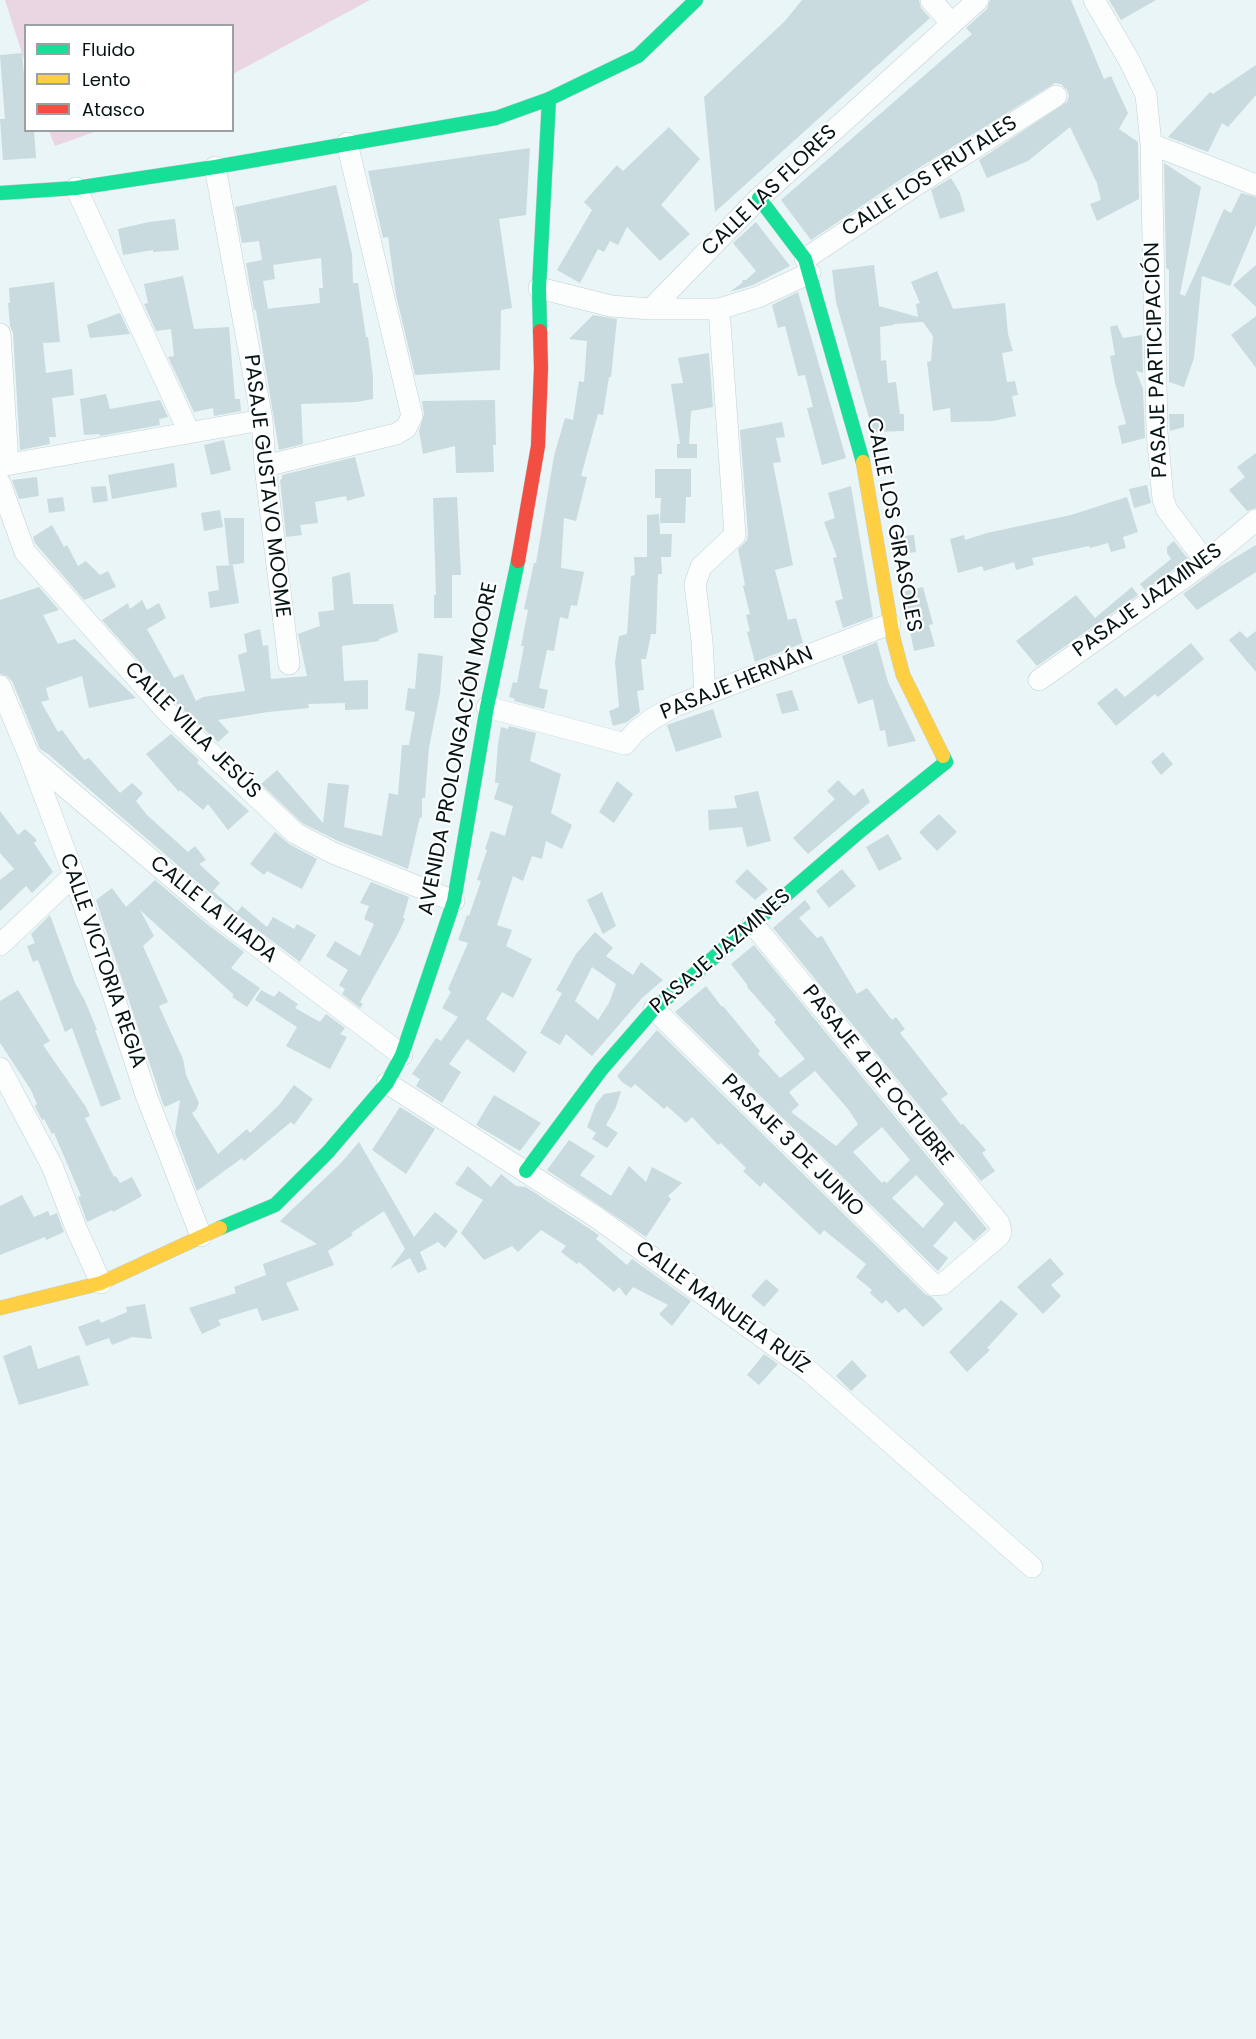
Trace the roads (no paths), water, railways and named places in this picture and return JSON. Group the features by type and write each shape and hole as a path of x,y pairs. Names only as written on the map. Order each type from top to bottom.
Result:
{"street":[{"path":"0,193 76,188 215,167 496,118 549,99 638,56 696,0"},
{"path":"931,0 951,24"},
{"name":"CALLE LAS FLORES","path":"651,309 759,198 978,0"},
{"name":"PASAJE PARTICIPACIÓN","path":"1094,0 1129,60 1146,95 1152,144 1156,432 1163,500 1167,510 1206,562"},
{"name":"CALLE LOS FRUTALES","path":"651,309 719,309 758,297 808,266 913,187 1056,96"},
{"name":"AVENIDA PROLONGACIÓN MOORE","path":"0,1308 101,1283 201,1236 275,1205 328,1152 387,1083 402,1055 454,901 487,707 525,527 538,446 542,368 539,288 549,99"},
{"path":"265,466 396,434 406,428 412,416 347,143"},
{"path":"1152,144 1256,185"},
{"name":"PASAJE GUSTAVO MOOME","path":"215,167 262,420 265,466 289,664"},
{"path":"76,188 189,432"},
{"name":"CALLE LOS GIRASOLES","path":"759,198 808,266 862,453 890,624 903,675 946,762"},
{"path":"539,288 611,306 651,309"},
{"path":"705,695 702,641 695,584 701,567 735,535 719,309"},
{"name":"CALLE VILLA JESÚS","path":"0,334 3,471 26,552 168,712 295,833 333,853 454,901"},
{"path":"3,471 189,432 262,420"},
{"name":"PASAJE JAZMINES","path":"1039,680 1206,562 1256,520"},
{"name":"PASAJE HERNÁN","path":"487,707 625,744 636,731 675,706 890,624"},
{"name":"CALLE VICTORIA REGIA","path":"0,686 74,875 147,1095 201,1236"},
{"name":"CALLE LA ILIADA","path":"30,758 215,914 402,1055"},
{"name":"PASAJE JAZMINES","path":"526,1171 601,1070 654,1009 859,832 946,762"},
{"path":"0,945 74,875"},
{"name":"PASAJE 4 DE OCTUBRE","path":"753,924 1001,1228 999,1236 942,1284 930,1283"},
{"name":"PASAJE 3 DE JUNIO","path":"654,1009 930,1283"},
{"path":"0,1068 52,1166 76,1228 101,1283"},
{"name":"CALLE MANUELA RUÍZ","path":"387,1083 596,1217 808,1370 1032,1567"}]}
